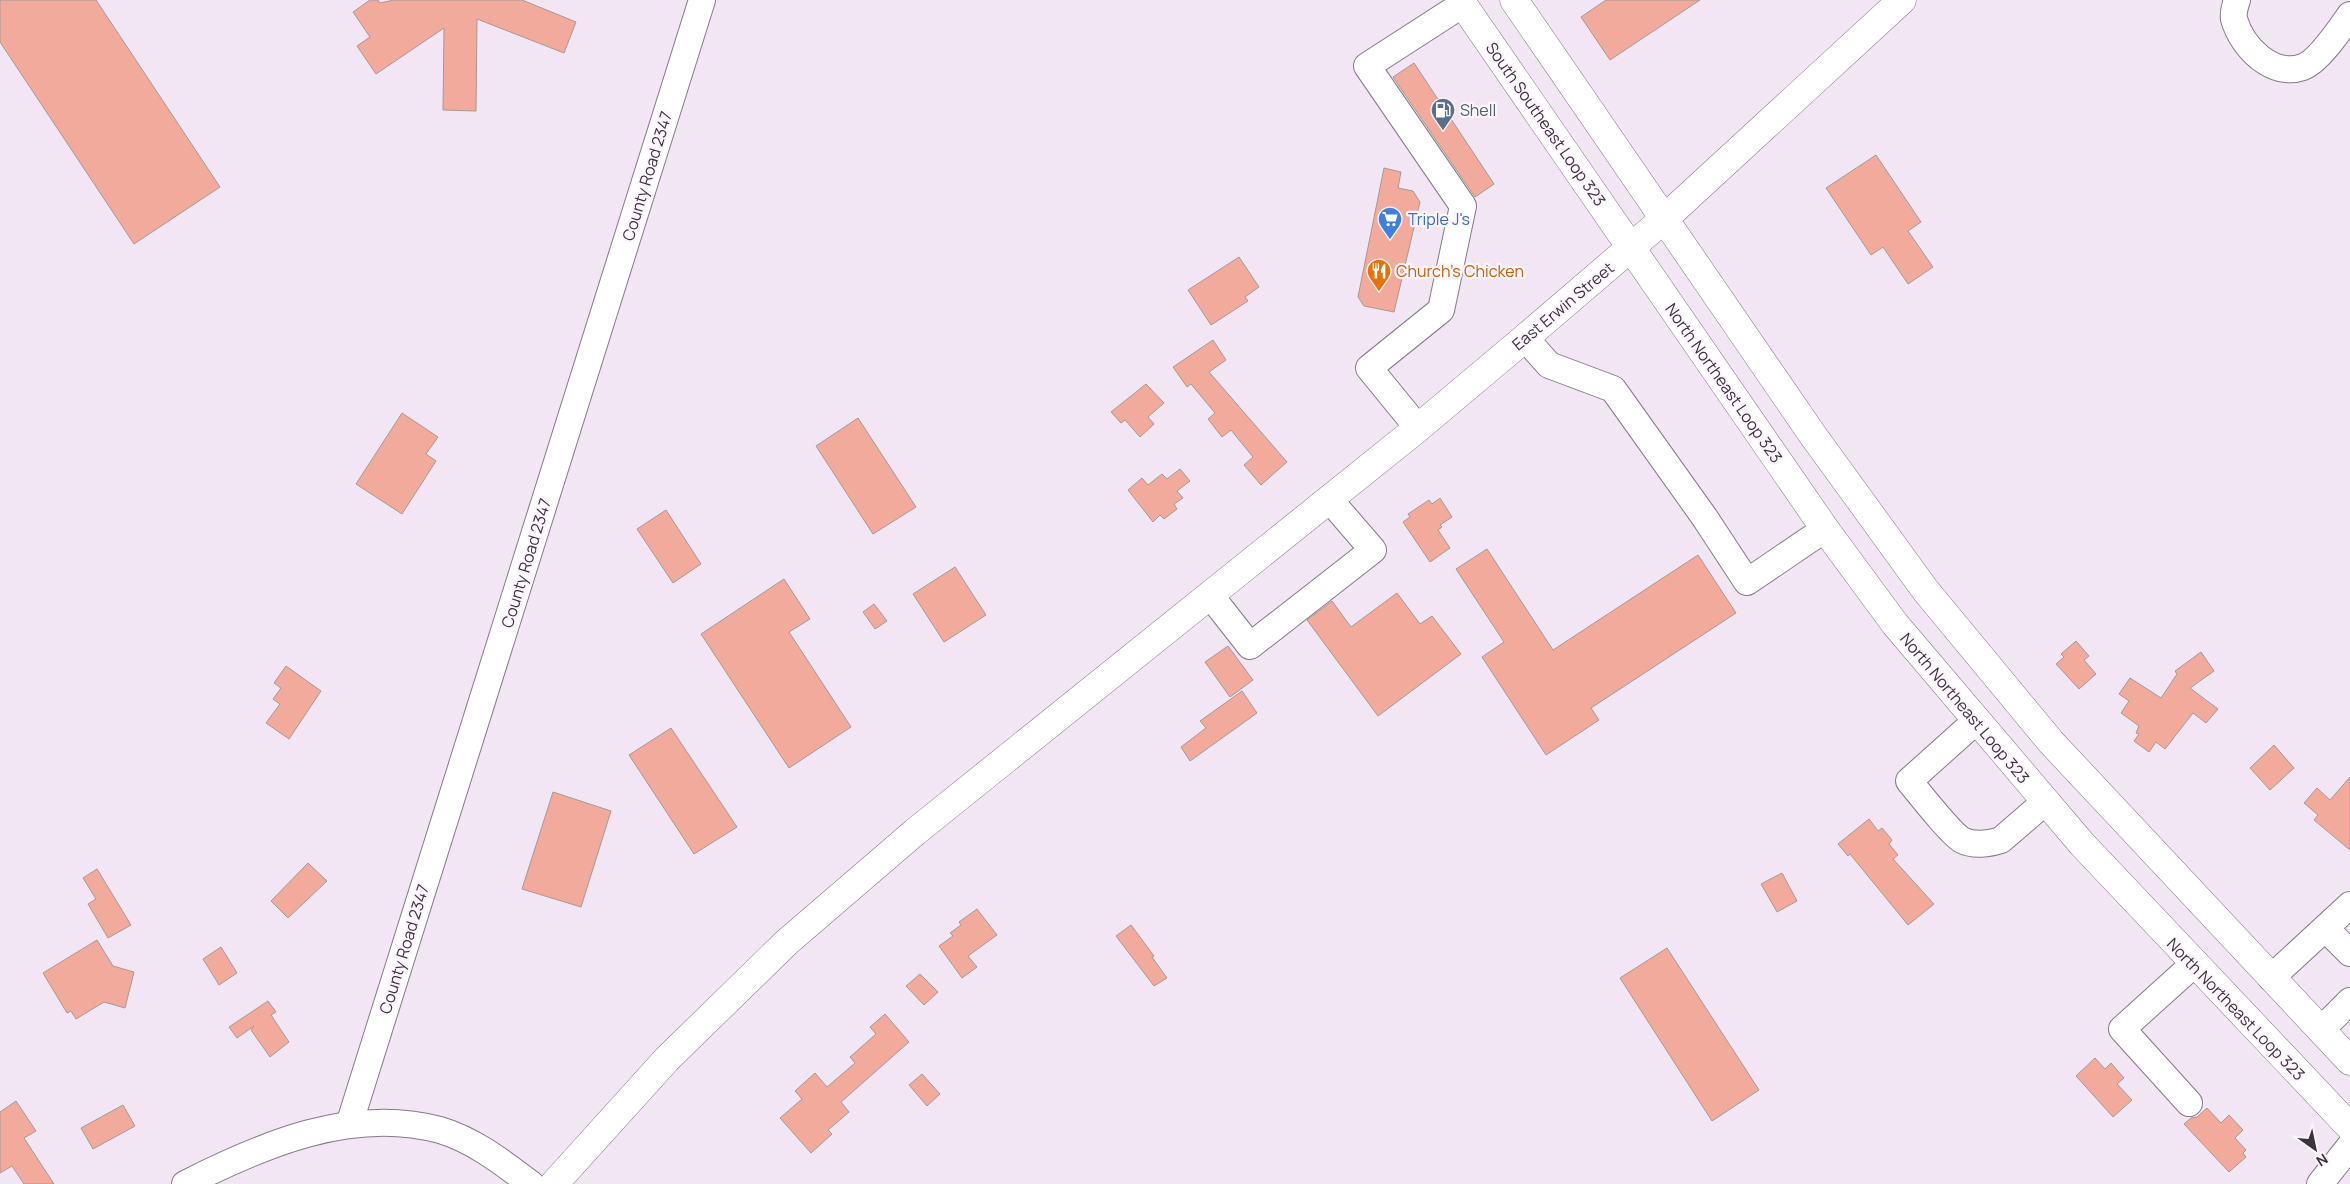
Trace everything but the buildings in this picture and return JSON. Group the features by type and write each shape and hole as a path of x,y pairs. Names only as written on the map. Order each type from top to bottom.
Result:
{"main road":[{"path":"1514,0 1849,487 1938,606 2051,742 2350,1060"},
{"name":"East Erwin Street","path":"554,1184 667,1059 787,942 915,832 1418,428 1525,338 1664,219 1902,0"},
{"name":"South Southeast Loop 323","path":"1462,2 1631,248"},
{"name":"North Northeast Loop 323","path":"1631,248 1825,529 1895,624 2045,802 2194,964 2350,1128"}],"street":[{"name":"County Road 2347","path":"349,1125 702,0"},
{"path":"2237,0 2234,17 2243,39 2260,59 2286,69 2304,67 2326,48 2350,15"},
{"path":"1418,428 1369,368 1441,310 1463,206 1367,66 1462,2"},
{"path":"1525,338 1549,365 1613,389 1705,518 1747,582 1825,529"},
{"path":"1210,595 1250,646 1373,550 1329,499"},
{"path":"1976,721 1908,781 1958,838 1971,843 1992,843 2001,840 2045,802"},
{"path":"2271,978 2350,905"},
{"path":"2325,928 2350,953"},
{"path":"2189,1103 2122,1029 2194,964"},
{"path":"2322,1029 2350,1001"},
{"path":"185,1184 233,1161 280,1142 324,1129 349,1125 400,1124 440,1130 473,1145 506,1165 531,1184"},
{"path":"2320,1184 2350,1146"}],"place":[{"name":"Shell","path":"1443,131"},
{"name":"Triple J's","path":"1390,240"},
{"name":"Church's Chicken","path":"1379,292"}]}
